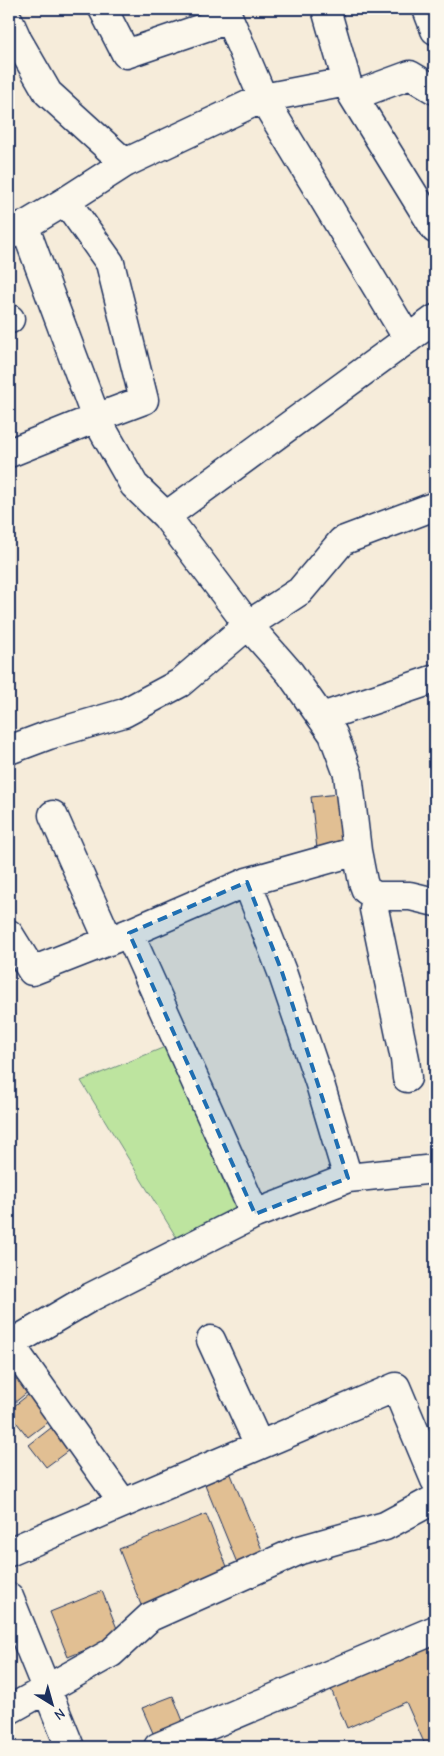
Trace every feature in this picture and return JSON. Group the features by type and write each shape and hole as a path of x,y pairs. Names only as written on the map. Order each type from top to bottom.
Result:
{"street":[{"path":"103,9 126,54 227,14 263,98 408,339"},
{"path":"326,9 350,89 435,229"},
{"path":"427,9 435,30"},
{"path":"9,21 18,41 48,93 126,163"},
{"path":"435,90 410,75 350,89 263,98 126,163 16,230 96,418 134,485 166,516 248,625 290,673 333,734 348,774 357,851 362,882 366,890 376,896 410,896 435,902"},
{"path":"10,448 144,400 110,263 66,201"},
{"path":"166,516 408,339 434,325"},
{"path":"9,750 49,735 124,713 180,683 248,625 300,591 342,541 435,506"},
{"path":"322,717 435,679"},
{"path":"53,815 119,937 255,1214"},
{"path":"9,934 32,972 246,882 357,851"},
{"path":"246,882 285,981 320,1084 348,1178"},
{"path":"376,896 374,910 405,1059 407,1078"},
{"path":"123,1503 9,1345 91,1297 255,1214 348,1178 435,1169"},
{"path":"211,1340 259,1445"},
{"path":"9,1552 396,1387 435,1480"},
{"path":"9,1710 110,1654 150,1617 300,1550 385,1526 435,1499"},
{"path":"9,1597 70,1747"},
{"path":"158,1747 435,1630"}],"highlighted area":[{"path":"247,882 282,972 348,1178 255,1214 129,933"}],"green space":[{"path":"165,1047 236,1210 178,1240 81,1081"}],"building":[{"path":"338,794 344,846 317,849 311,797"},
{"path":"9,1365 29,1391 9,1407"},
{"path":"33,1391 53,1418 28,1437 9,1413 9,1410"},
{"path":"56,1424 73,1447 46,1467 29,1445"},
{"path":"230,1472 263,1552 237,1563 204,1482"},
{"path":"206,1514 228,1569 141,1605 119,1549"},
{"path":"102,1591 120,1636 68,1657 50,1612"},
{"path":"435,1644 435,1747 426,1747 406,1702 347,1728 331,1689"},
{"path":"173,1696 183,1721 153,1733 142,1708"}]}
